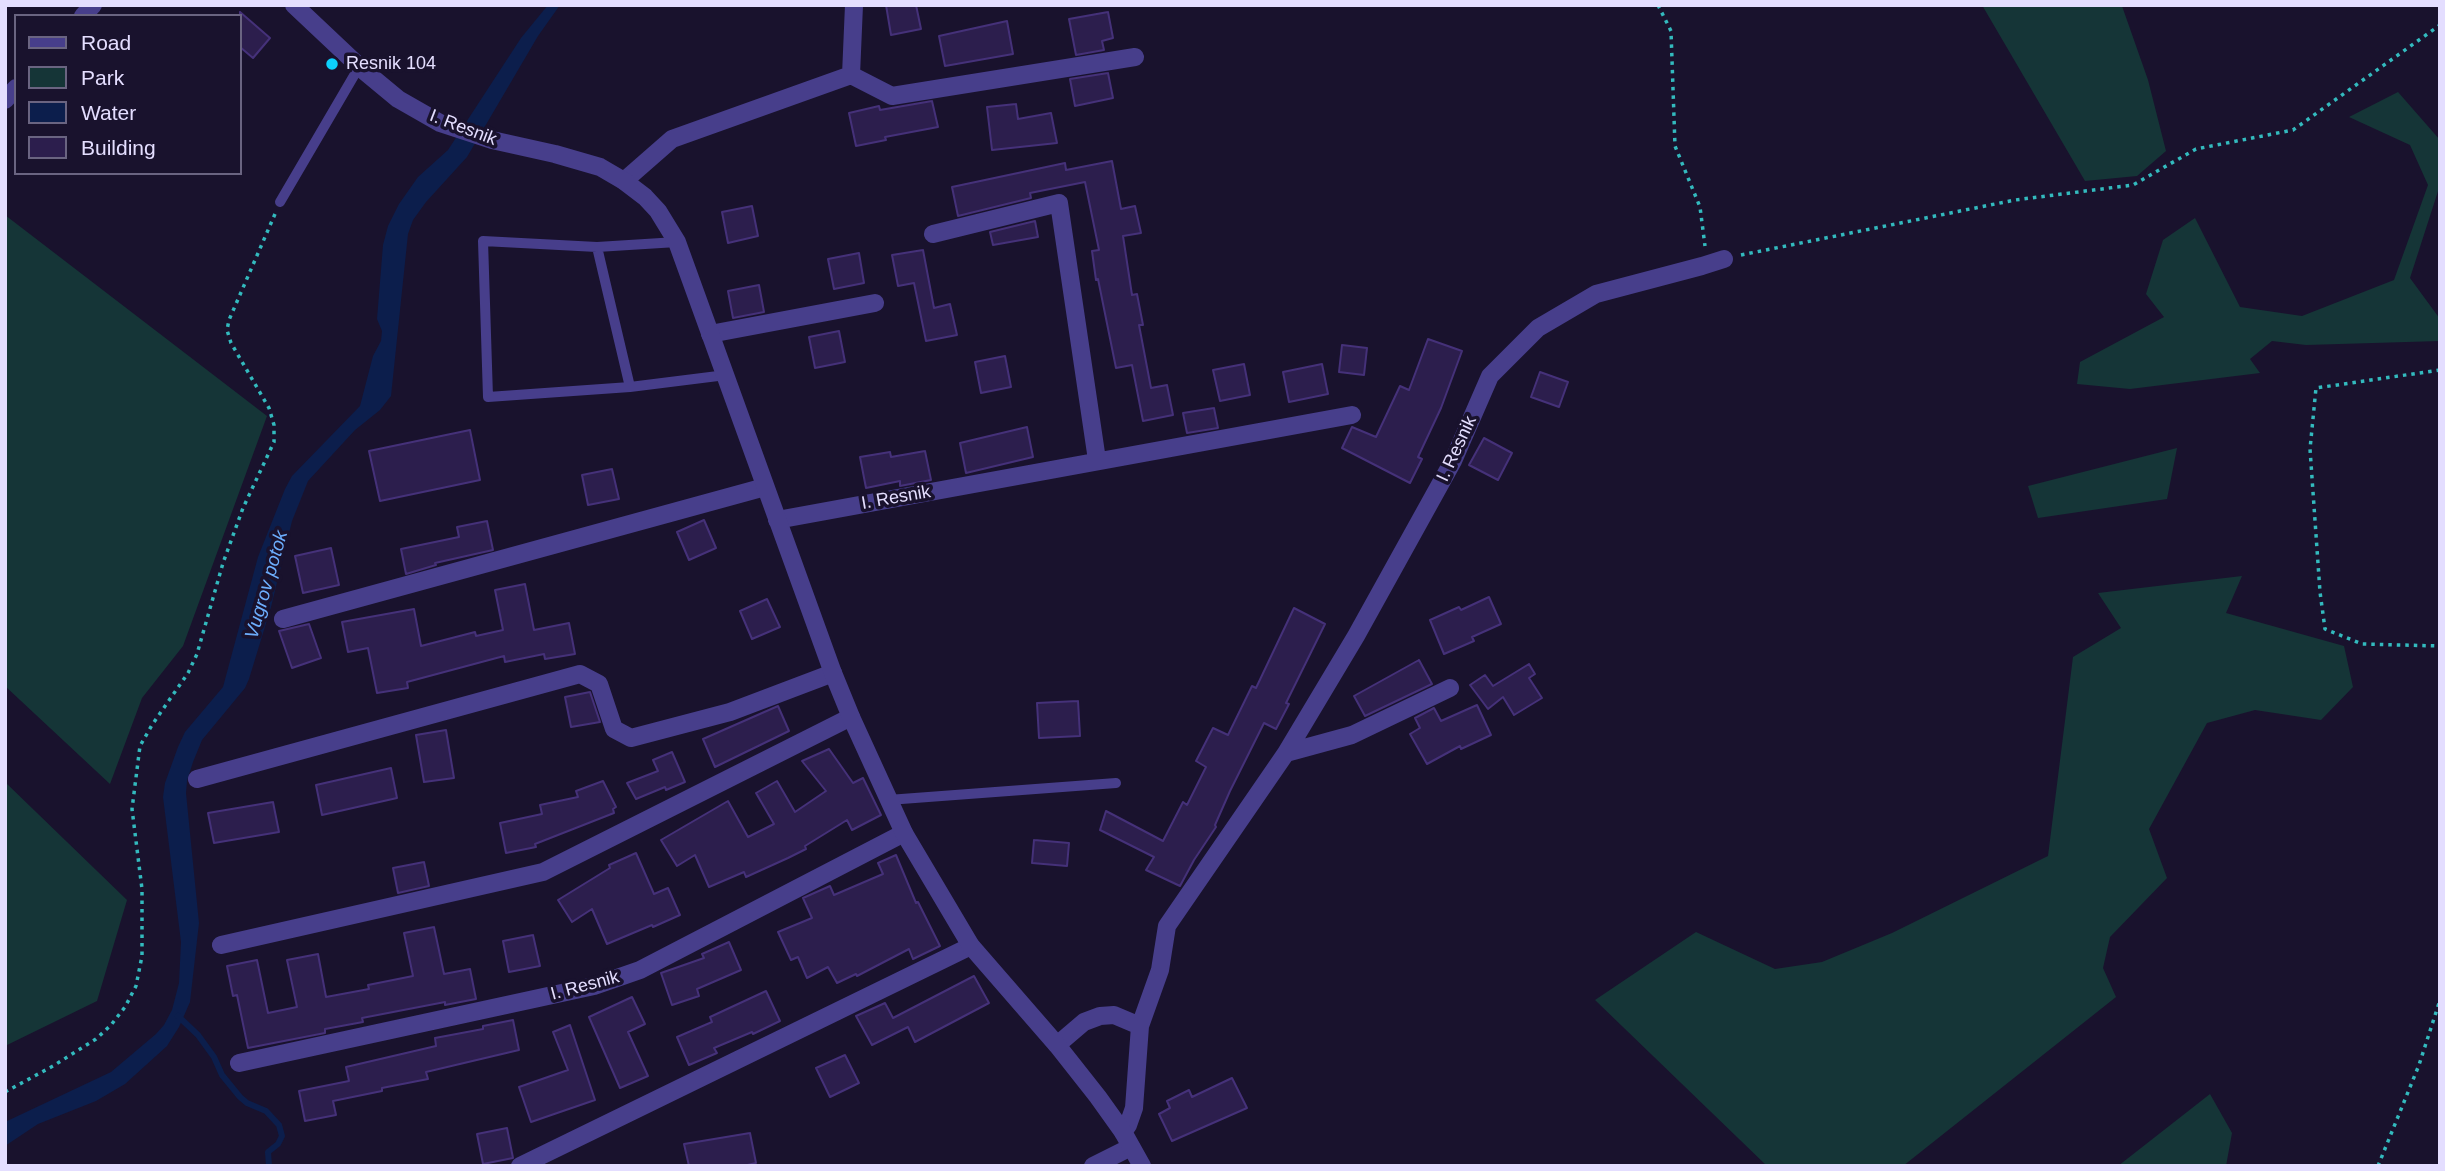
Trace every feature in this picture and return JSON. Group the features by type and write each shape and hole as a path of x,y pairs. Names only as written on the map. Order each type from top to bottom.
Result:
{"street":[{"name":"I. Resnik","path":"293,5 359,67 398,99 440,123 492,140 600,167 624,181 658,211 677,242 851,717 904,833 971,946 1057,1045 1127,1139 1142,1166"},
{"path":"851,75 854,5"},
{"path":"624,181 672,139 851,75 892,96 1135,57"},
{"path":"933,234 1059,203 1097,460"},
{"name":"I. Resnik","path":"1127,1139 1128,1125 1134,1108 1140,1026 1160,970 1167,926 1286,754 1356,636 1454,461 1490,376 1538,328 1596,294 1724,258"},
{"path":"710,334 875,303"},
{"name":"I. Resnik","path":"777,520 1352,415"},
{"path":"284,619 765,487"},
{"path":"197,779 580,674 599,684 614,729 631,738 730,712 834,673"},
{"path":"1286,754 1352,736 1450,688"},
{"path":"221,945 543,872 851,717"},
{"name":"I. Resnik","path":"239,1063 594,986 640,970 904,833"},
{"path":"520,1166 971,946"},
{"path":"1057,1045 1084,1022 1100,1016 1114,1016 1140,1026"},
{"path":"1093,1166 1127,1139"}],"lane":[{"path":"280,202 359,67"},
{"path":"677,242 597,247 483,241 488,397 630,387 726,375"},
{"path":"597,247 630,387"},
{"path":"888,800 1116,782"}],"path":[{"path":"1658,5 1671,32 1674,52 1675,146 1700,206 1705,242 1702,266"},
{"path":"1724,258 2015,200 2133,185 2196,149 2293,130 2440,25"},
{"path":"5,1092 96,1039 125,1007 136,986 142,956 142,889 132,808 136,769 141,746 152,725 182,684 197,654 223,563 243,508 274,442 274,425 269,408 231,343 227,330 280,202"},
{"path":"2440,370 2316,388 2310,449 2325,629 2362,644 2440,646"},
{"path":"2378,1166 2419,1065 2440,1000"}],"green space":[{"path":"1982,5 2122,6 2148,80 2166,151 2137,176 2085,181"},
{"path":"2398,92 2440,140 2440,185 2410,278 2440,319 2440,341 2306,345 2272,341 2250,359 2260,373 2130,389 2077,384 2080,362 2164,317 2146,294 2163,240 2195,218 2240,307 2302,316 2394,280 2428,185 2410,145 2349,117"},
{"path":"5,215 267,416 183,646 142,698 110,784 5,686"},
{"path":"2177,448 2167,499 2038,518 2028,486"},
{"path":"2242,576 2226,613 2344,646 2353,687 2321,720 2255,710 2207,723 2149,829 2167,878 2110,937 2103,968 2116,997 1903,1166 1767,1166 1595,1000 1696,932 1775,969 1822,962 1892,933 2048,856 2073,657 2121,628 2098,593"},
{"path":"5,782 127,900 97,1001 5,1046"},
{"path":"2210,1094 2232,1133 2226,1166 2118,1166"}],"water":[{"name":"Vugrov potok","path":"548,5 560,5 538,36 467,157 413,220 408,234 391,396 308,481 292,521 271,607 249,679 245,688 202,740 193,762 186,793 199,923 190,1002 179,1027 167,1046 125,1084 96,1101 38,1124 5,1146 5,1122 111,1072 156,1034 172,1010 179,983 181,942 163,797 165,783 178,747 185,732 223,687 258,557 285,489 292,476 360,406 373,356 381,341 382,331 377,319 383,245 388,226 399,204 418,177 448,150 521,38"}],"building":[{"path":"886,5 916,5 921,29 891,35"},
{"path":"1108,12 1113,38 1102,41 1104,50 1076,55 1069,19"},
{"path":"240,14 270,38 253,58 242,49"},
{"path":"1007,21 1013,54 945,66 939,36"},
{"path":"1108,73 1113,98 1075,106 1070,79"},
{"path":"932,101 938,127 885,137 886,140 856,146 849,113 879,106 880,110"},
{"path":"1016,104 1018,119 1051,113 1057,143 992,150 987,107"},
{"path":"1112,161 1121,209 1135,206 1141,233 1123,236 1132,295 1137,294 1143,325 1139,325 1151,388 1167,385 1173,415 1143,421 1132,365 1116,368 1098,279 1096,280 1092,251 1099,250 1085,182 1030,193 1031,198 958,216 952,187 1065,163 1066,170"},
{"path":"752,206 758,236 728,243 722,212"},
{"path":"1035,221 1038,237 993,245 990,232"},
{"path":"923,250 934,308 950,304 957,335 926,341 914,283 898,286 892,255"},
{"path":"859,253 864,283 834,289 828,259"},
{"path":"759,285 764,312 733,318 728,291"},
{"path":"839,331 845,362 815,368 809,337"},
{"path":"1428,339 1462,351 1441,408 1418,457 1422,459 1410,483 1342,448 1352,427 1376,437 1400,386 1409,390"},
{"path":"1342,345 1367,348 1364,375 1339,372"},
{"path":"1005,356 1011,387 981,393 975,362"},
{"path":"1244,364 1250,395 1220,401 1213,370"},
{"path":"1322,364 1328,394 1289,402 1283,372"},
{"path":"1540,372 1568,382 1559,407 1531,397"},
{"path":"1214,408 1218,428 1187,433 1183,413"},
{"path":"1027,427 1033,457 966,473 960,443"},
{"path":"470,430 480,480 380,501 369,451"},
{"path":"1484,438 1512,453 1498,480 1469,465"},
{"path":"925,451 931,480 900,486 900,481 866,488 860,457 890,452 891,457"},
{"path":"612,469 619,499 588,505 582,475"},
{"path":"704,520 716,548 689,560 677,532"},
{"path":"487,521 493,550 435,563 436,565 406,574 401,549 459,537 457,527"},
{"path":"331,548 339,585 303,593 295,556"},
{"path":"525,584 534,630 569,623 575,654 545,659 544,654 505,662 504,656 407,682 408,688 377,693 368,648 348,652 342,622 414,609 421,646 475,632 476,636 503,630 495,590"},
{"path":"1489,597 1501,624 1472,637 1474,641 1444,654 1430,620"},
{"path":"767,599 780,627 752,639 740,611"},
{"path":"1294,608 1325,624 1276,729 1264,723 1230,791 1216,827 1180,886 1146,870 1154,857 1100,830 1106,811 1163,841 1183,802 1187,805 1206,767 1196,761 1213,728 1228,735 1252,686 1256,688"},
{"path":"309,624 321,658 292,668 279,631"},
{"path":"1419,660 1432,684 1365,716 1354,696"},
{"path":"1529,664 1535,674 1529,678 1542,698 1514,715 1503,697 1488,709 1470,685 1485,675 1493,686"},
{"path":"590,692 600,722 571,727 565,697"},
{"path":"1078,701 1080,736 1039,738 1037,703"},
{"path":"1477,705 1491,735 1461,749 1460,746 1427,764 1410,734 1420,728 1415,718 1434,708 1441,721"},
{"path":"778,706 789,731 715,767 703,739"},
{"path":"446,730 454,778 424,782 416,735"},
{"path":"829,749 853,783 863,778 881,815 852,830 847,820 805,846 806,849 788,858 746,877 744,872 709,887 695,855 677,866 661,840 728,801 748,837 774,824 756,793 777,781 795,812 826,791 802,761"},
{"path":"672,752 685,782 636,799 627,783 658,771 653,760"},
{"path":"391,768 397,798 322,815 316,785"},
{"path":"603,781 616,807 613,809 614,813 535,844 536,847 506,853 500,823 542,814 540,805 578,797 576,791"},
{"path":"273,802 279,832 214,843 208,813"},
{"path":"1034,840 1069,843 1067,866 1032,863"},
{"path":"636,853 654,894 668,888 680,915 607,944 592,909 572,922 558,900 610,868 609,865"},
{"path":"896,855 916,903 918,902 940,946 913,959 909,949 857,976 856,974 837,983 828,967 807,978 798,957 791,960 778,932 812,918 803,898 830,886 834,895 883,874 878,863"},
{"path":"424,862 429,886 398,893 393,868"},
{"path":"434,927 444,974 470,969 476,999 445,1005 445,1002 362,1018 363,1022 325,1029 325,1033 248,1048 237,995 233,996 227,966 257,960 268,1013 297,1007 287,960 318,954 326,997 369,989 368,985 413,976 404,933"},
{"path":"533,935 540,966 509,972 503,941"},
{"path":"729,942 741,970 697,989 699,996 672,1005 661,973 704,958 702,954"},
{"path":"974,976 989,1003 915,1042 908,1027 872,1045 856,1016 885,1003 893,1018"},
{"path":"766,991 780,1021 714,1048 717,1053 689,1065 677,1037 712,1022 710,1017"},
{"path":"632,997 645,1024 628,1032 648,1076 620,1088 589,1017"},
{"path":"513,1020 519,1050 426,1072 428,1079 333,1101 336,1115 305,1121 299,1091 349,1081 346,1067 436,1046 435,1038"},
{"path":"570,1025 595,1100 531,1122 519,1087 568,1070 553,1032"},
{"path":"845,1055 859,1083 830,1097 816,1068"},
{"path":"1232,1078 1247,1108 1172,1141 1159,1114 1170,1108 1167,1101 1189,1090 1192,1097"},
{"path":"507,1128 513,1158 483,1164 477,1134"},
{"path":"750,1133 756,1163 743,1166 689,1166 684,1144"}],"waterway":[{"path":"178,1016 198,1035 214,1057 222,1075 240,1097 266,1111 279,1125 282,1136 278,1144 268,1152 269,1166"}],"place":[{"name":"Resnik 104","path":"332,64"}]}
